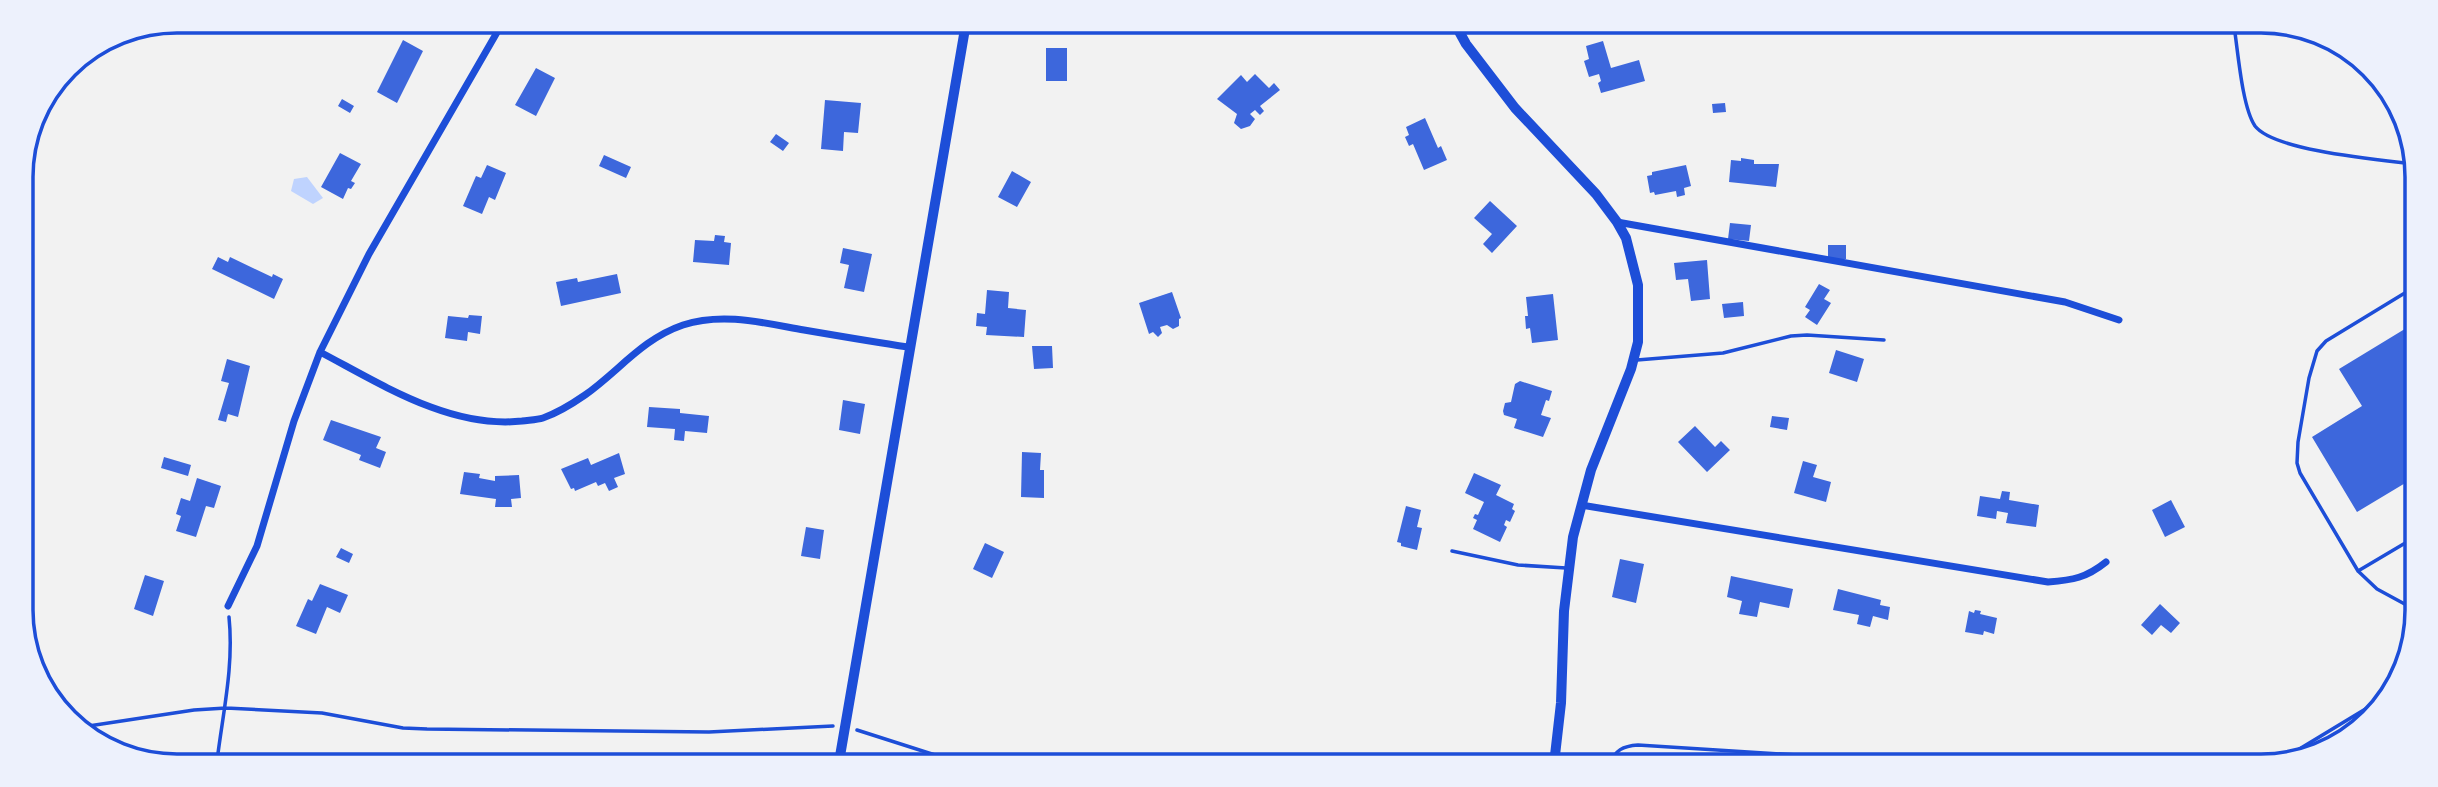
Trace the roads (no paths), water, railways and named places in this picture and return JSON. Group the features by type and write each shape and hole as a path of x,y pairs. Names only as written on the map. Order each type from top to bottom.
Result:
{"main road":[{"path":"840,754 908,347 964,34"}],"street":[{"path":"1460,33 1515,108 1595,194 1617,222 1629,249 1638,285 1638,342 1594,461 1581,505 1568,568 1555,753"},
{"path":"228,606 257,546 294,421 320,352 369,254 496,34"},
{"path":"1617,222 2065,302 2119,320"},
{"path":"320,352 397,392 433,407 470,419 503,423 542,419 587,394 632,354 656,337 684,325 712,319 745,320 908,347"},
{"path":"1581,505 2048,582 2090,575 2106,562"}],"lane":[{"path":"2405,293 2326,341 2318,351 2309,378 2297,451 2298,468 2358,571 2377,589 2405,604"},
{"path":"1633,360 1723,353 1791,336 1884,340"},
{"path":"2358,571 2405,543"},
{"path":"1452,551 1518,565 1568,568"}],"water":[{"path":"307,177 323,198 313,204 291,191 294,179"}]}
